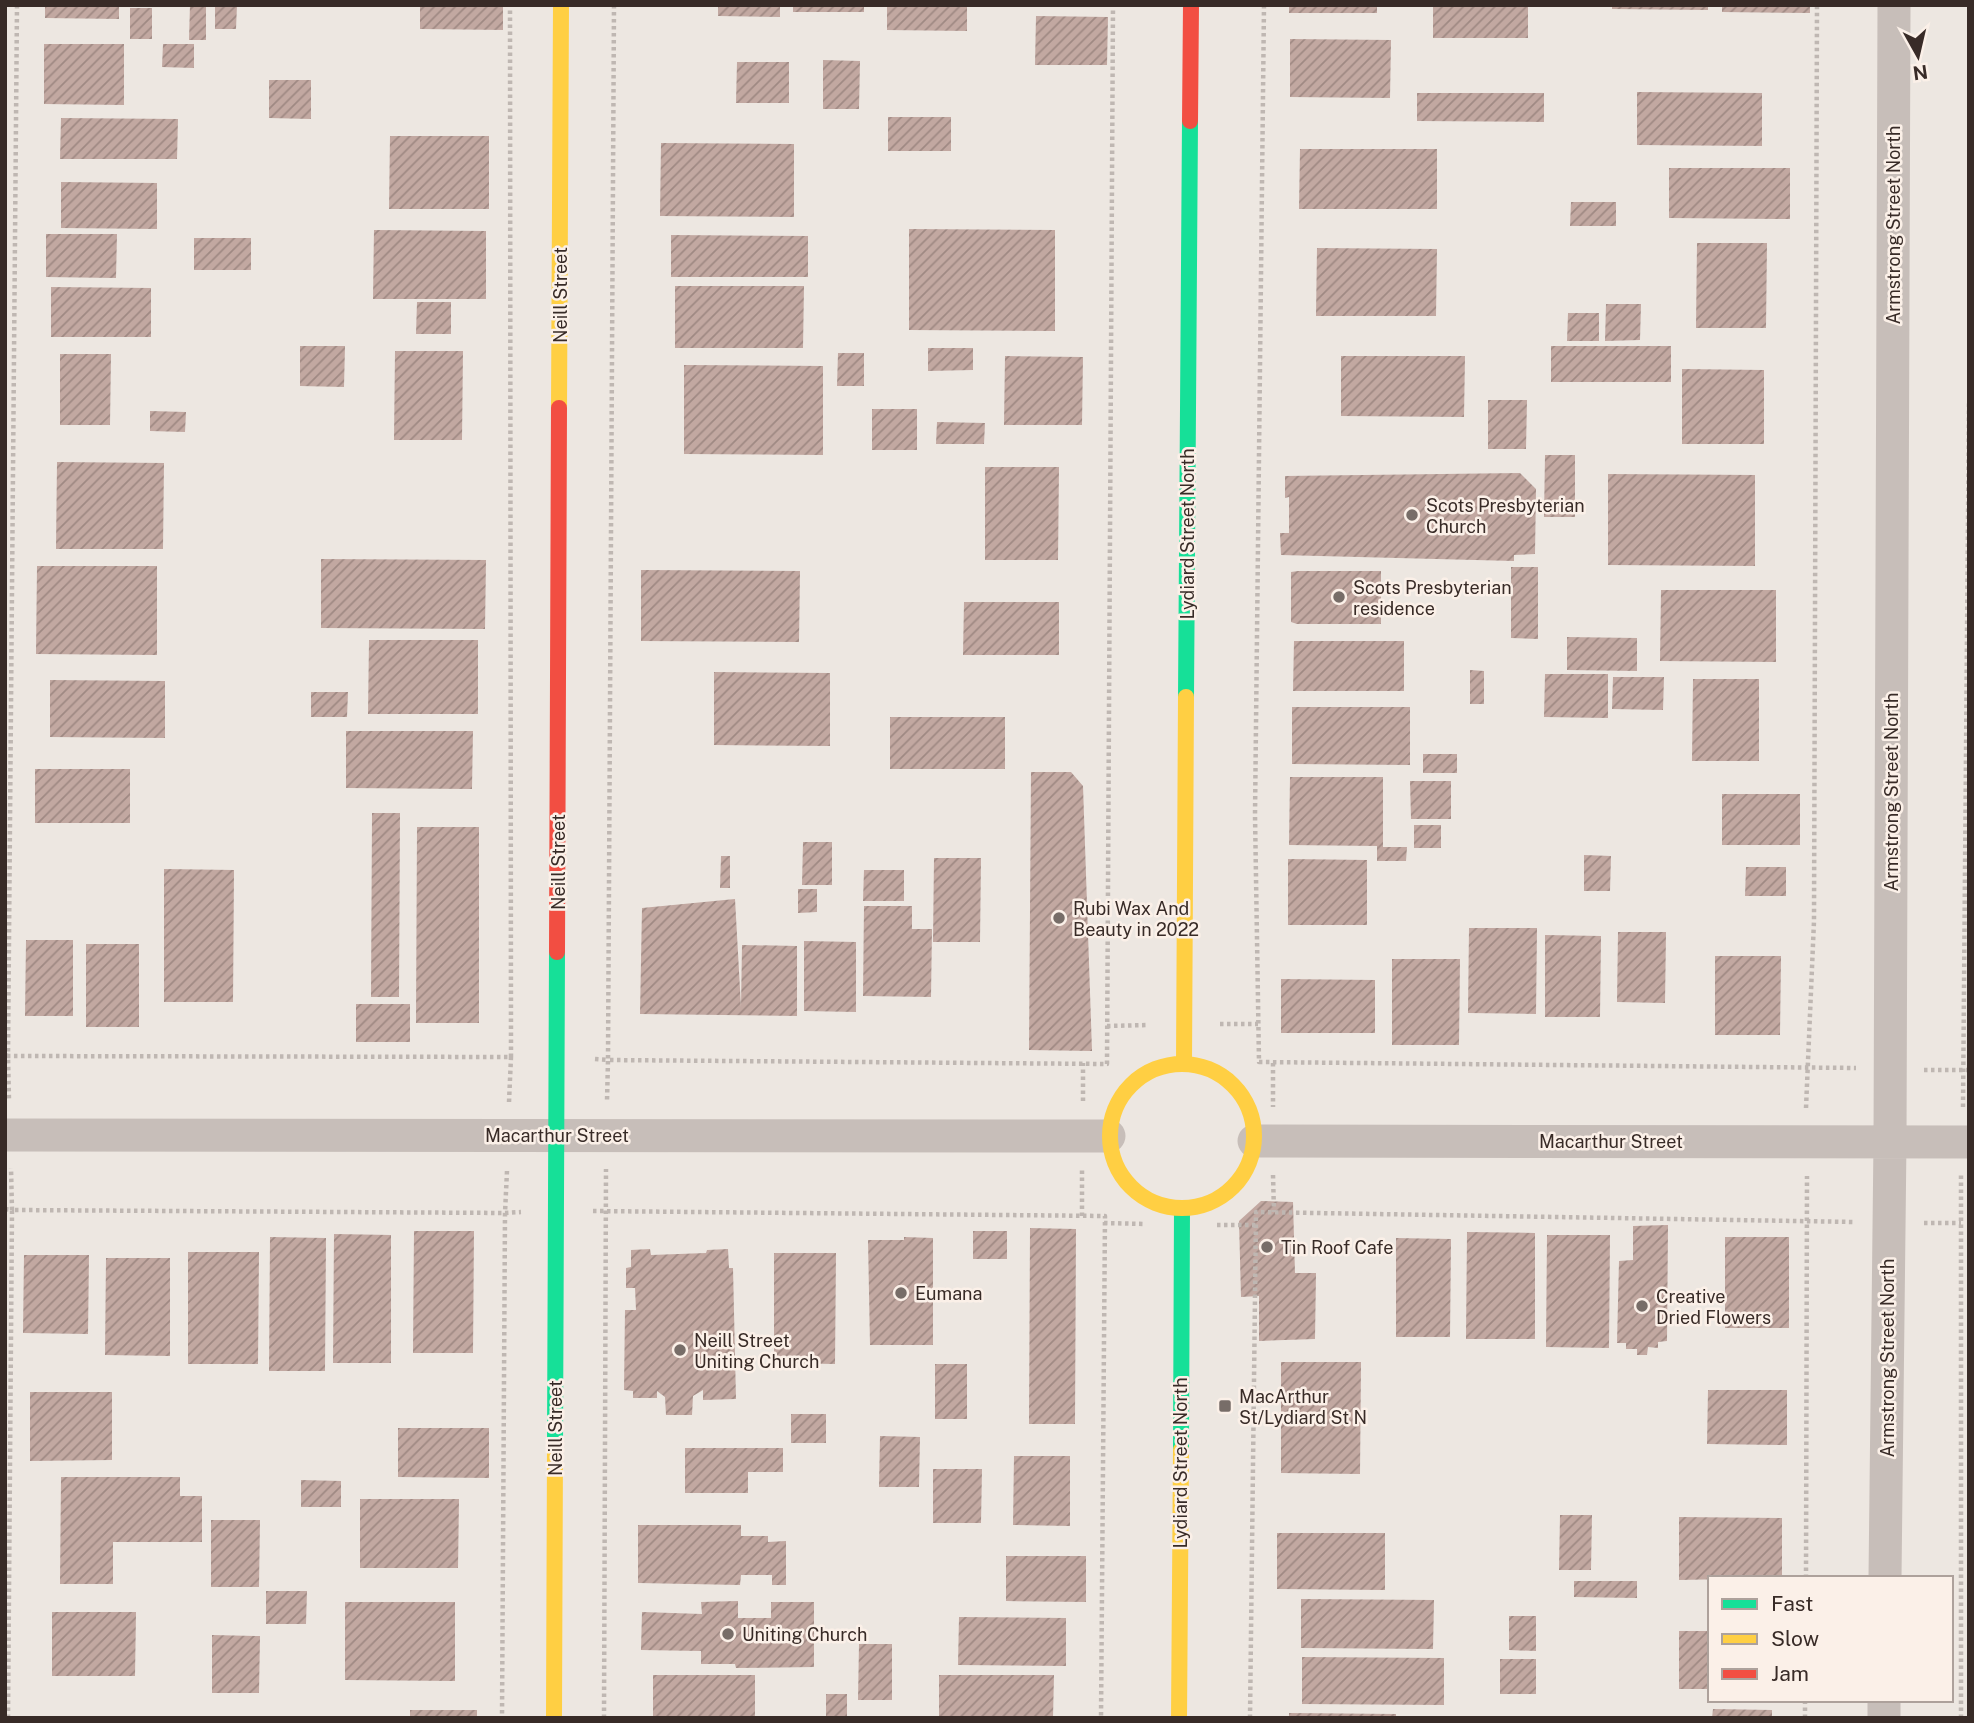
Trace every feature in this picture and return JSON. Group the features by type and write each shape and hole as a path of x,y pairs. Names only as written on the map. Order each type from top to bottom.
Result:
{"street":[{"name":"Neill Street","path":"554,1718 561,5"},
{"name":"Lydiard Street North","path":"1184,1064 1191,5"},
{"name":"Armstrong Street North","path":"1885,1576 1894,5"},
{"path":"1184,1064 1203,1067 1221,1075 1236,1088 1247,1104 1253,1122 1254,1141 1249,1162 1238,1181 1223,1195 1203,1205 1182,1208 1160,1204 1139,1194 1123,1179 1113,1158 1109,1136 1113,1113 1124,1093 1140,1076 1161,1067 1184,1064"},
{"name":"Macarthur Street","path":"5,1135 1109,1136"},
{"name":"Macarthur Street","path":"1254,1141 1969,1142"},
{"name":"Lydiard Street North","path":"1178,1718 1182,1208"}],"path":[{"path":"17,5 8,1056 511,1057 510,5"},
{"path":"614,5 608,1060 1107,1064 1113,5"},
{"path":"1264,5 1255,801 1259,1062 1807,1067 1814,921 1817,5"},
{"path":"1969,401 1963,1070 1969,1070"},
{"path":"1961,1718 1961,1208 1969,1208"},
{"path":"8,1718 12,1210 505,1213 502,1718"},
{"path":"604,1718 606,1210 1105,1216 1101,1718"},
{"path":"1250,1718 1256,1212 1808,1223 1806,1576"}],"building":[{"path":"45,5 119,5 119,19 45,18"},
{"path":"190,5 206,5 206,40 189,40"},
{"path":"215,5 237,5 236,29 215,29"},
{"path":"420,5 503,5 503,30 420,29"},
{"path":"718,5 780,5 780,17 718,16"},
{"path":"793,5 864,5 864,12 793,12"},
{"path":"887,5 967,5 967,31 887,30"},
{"path":"1289,5 1377,5 1377,13 1289,13"},
{"path":"1433,5 1528,5 1528,38 1433,38"},
{"path":"1612,5 1708,5 1708,10 1612,9"},
{"path":"1722,5 1810,5 1810,13 1722,12"},
{"path":"130,8 152,8 152,39 130,39"},
{"path":"1036,16 1108,17 1107,65 1035,65"},
{"path":"1290,39 1391,40 1390,98 1290,97"},
{"path":"44,44 124,44 124,105 44,104"},
{"path":"163,44 194,44 194,68 162,67"},
{"path":"823,60 860,61 859,109 823,109"},
{"path":"737,62 789,62 789,103 736,103"},
{"path":"269,80 311,80 311,119 269,118"},
{"path":"1637,92 1762,93 1762,146 1637,145"},
{"path":"1417,93 1544,93 1544,122 1417,121"},
{"path":"888,117 951,117 951,151 888,151"},
{"path":"61,118 178,119 177,159 60,159"},
{"path":"390,136 489,136 489,209 389,209"},
{"path":"661,143 794,144 794,217 660,216"},
{"path":"1300,149 1437,149 1437,209 1299,209"},
{"path":"1669,168 1790,168 1790,219 1669,218"},
{"path":"61,182 157,183 157,229 61,228"},
{"path":"1571,202 1616,202 1616,226 1570,226"},
{"path":"909,229 1055,230 1055,331 909,330"},
{"path":"374,230 486,231 486,299 373,299"},
{"path":"46,234 117,234 116,278 46,277"},
{"path":"671,235 808,236 808,277 671,277"},
{"path":"194,238 251,238 251,270 194,270"},
{"path":"1697,243 1767,243 1766,328 1696,328"},
{"path":"1317,248 1437,249 1436,316 1316,316"},
{"path":"675,286 804,286 803,348 675,348"},
{"path":"51,287 151,288 151,337 51,337"},
{"path":"417,302 451,302 451,334 416,334"},
{"path":"1606,304 1641,304 1640,340 1605,341"},
{"path":"1568,313 1599,313 1599,341 1567,341"},
{"path":"300,346 345,346 344,387 300,386"},
{"path":"1551,346 1671,346 1671,382 1551,382"},
{"path":"928,348 973,348 973,370 928,371"},
{"path":"395,351 463,351 462,440 394,440"},
{"path":"838,353 864,353 864,386 837,386"},
{"path":"60,354 111,354 110,425 60,425"},
{"path":"1005,356 1083,357 1082,425 1004,425"},
{"path":"1341,356 1465,356 1464,417 1341,416"},
{"path":"684,365 823,366 823,455 684,454"},
{"path":"1682,369 1764,370 1764,444 1682,444"},
{"path":"1488,400 1527,400 1526,449 1488,449"},
{"path":"872,409 917,409 917,450 872,450"},
{"path":"150,411 186,412 185,432 150,431"},
{"path":"937,422 985,423 984,444 936,444"},
{"path":"1545,455 1575,455 1575,517 1544,517"},
{"path":"57,462 164,463 163,549 56,549"},
{"path":"985,467 1059,467 1058,560 985,560"},
{"name":"Scots Presbyterian Church","path":"1520,473 1536,489 1535,554 1514,555 1514,561 1281,555 1280,533 1289,533 1289,497 1285,498 1285,476"},
{"path":"1608,474 1755,475 1755,566 1608,565"},
{"path":"321,559 486,560 485,629 321,628"},
{"path":"37,566 157,566 157,655 36,654"},
{"path":"1511,567 1538,567 1538,639 1511,638"},
{"path":"641,570 800,571 799,642 641,641"},
{"name":"Scots Presbyterian residence","path":"1381,571 1381,624 1291,622 1291,572"},
{"path":"1661,590 1776,590 1776,662 1660,661"},
{"path":"964,602 1059,602 1059,655 963,655"},
{"path":"1567,637 1637,638 1637,671 1567,670"},
{"path":"369,640 478,640 478,714 368,714"},
{"path":"1294,641 1404,641 1404,691 1293,691"},
{"path":"1470,670 1484,671 1484,704 1470,704"},
{"path":"714,672 830,673 830,746 714,745"},
{"path":"1545,674 1608,674 1608,718 1544,717"},
{"path":"1613,677 1664,677 1663,710 1612,709"},
{"path":"1693,679 1759,679 1759,761 1692,761"},
{"path":"50,680 165,681 165,738 50,737"},
{"path":"311,692 348,692 347,717 311,717"},
{"path":"1292,707 1410,707 1410,765 1292,764"},
{"path":"890,717 1005,717 1005,769 890,769"},
{"path":"346,731 473,731 472,789 346,788"},
{"path":"1423,754 1457,754 1457,773 1423,773"},
{"path":"35,769 130,769 130,823 35,823"},
{"name":"Rubi Wax And Beauty in 2022","path":"1031,772 1071,772 1083,786 1092,1051 1029,1050"},
{"path":"1290,777 1383,777 1383,847 1407,847 1406,861 1377,861 1377,846 1289,845"},
{"path":"1410,781 1451,781 1451,819 1411,819"},
{"path":"1722,794 1800,794 1800,845 1722,845"},
{"path":"372,813 400,813 399,997 371,997"},
{"path":"1414,825 1441,825 1441,848 1414,848"},
{"path":"417,827 479,827 479,1023 416,1023"},
{"path":"803,842 832,842 832,885 802,885"},
{"path":"1584,855 1611,856 1610,891 1584,891"},
{"path":"721,856 730,856 730,888 720,888"},
{"path":"934,858 981,858 980,942 933,942"},
{"path":"1288,859 1367,860 1367,925 1288,925"},
{"path":"1746,867 1786,867 1786,896 1745,896"},
{"path":"164,869 234,870 233,1002 164,1002"},
{"path":"864,870 904,870 904,901 863,901"},
{"path":"798,889 817,889 817,912 798,913"},
{"path":"735,899 741,1007 742,945 797,946 797,1016 640,1014 642,908"},
{"path":"864,906 912,906 912,929 932,929 931,997 863,996"},
{"path":"1469,928 1537,928 1536,1014 1468,1013"},
{"path":"1618,932 1666,932 1665,1003 1617,1002"},
{"path":"1545,935 1601,936 1600,1017 1545,1017"},
{"path":"26,940 73,940 73,1016 25,1016"},
{"path":"804,941 856,942 856,1012 804,1011"},
{"path":"86,944 139,944 139,1027 86,1027"},
{"path":"1715,956 1781,956 1780,1035 1715,1035"},
{"path":"1392,959 1460,959 1459,1045 1392,1045"},
{"path":"1281,979 1375,980 1375,1033 1281,1033"},
{"path":"356,1004 410,1004 410,1042 356,1042"},
{"name":"Tin Roof Cafe","path":"1261,1201 1293,1202 1295,1273 1316,1273 1315,1339 1259,1341 1259,1296 1241,1297 1239,1221"},
{"name":"Creative Dried Flowers","path":"1668,1225 1667,1341 1658,1342 1658,1348 1648,1347 1647,1355 1637,1355 1637,1349 1626,1349 1626,1343 1617,1343 1619,1261 1633,1260 1633,1226"},
{"path":"1030,1228 1076,1229 1075,1424 1029,1424"},
{"path":"414,1231 474,1231 473,1353 413,1353"},
{"path":"973,1231 1007,1231 1007,1259 973,1259"},
{"path":"1467,1232 1535,1233 1535,1339 1466,1339"},
{"path":"334,1234 391,1235 391,1363 333,1363"},
{"path":"1547,1235 1610,1235 1609,1348 1546,1347"},
{"path":"270,1237 326,1238 325,1371 269,1371"},
{"name":"Eumana","path":"904,1237 933,1238 933,1345 870,1345 868,1240 904,1240"},
{"path":"1725,1237 1789,1237 1789,1328 1725,1328"},
{"path":"1396,1238 1451,1239 1450,1337 1396,1337"},
{"name":"Neill Street Uniting Church","path":"650,1249 651,1255 706,1253 707,1250 728,1249 729,1268 733,1268 736,1399 703,1400 703,1390 693,1396 692,1415 666,1415 665,1397 657,1391 657,1398 633,1398 633,1391 624,1390 625,1310 636,1310 635,1288 626,1288 626,1268 631,1267 631,1250"},
{"path":"188,1252 259,1252 258,1364 188,1364"},
{"path":"774,1253 836,1253 835,1364 774,1363"},
{"path":"24,1255 89,1255 88,1334 23,1333"},
{"path":"106,1258 170,1258 170,1356 105,1355"},
{"path":"1281,1362 1361,1362 1360,1474 1281,1473"},
{"path":"935,1364 967,1364 967,1419 935,1419"},
{"path":"1708,1390 1787,1390 1787,1445 1707,1444"},
{"path":"30,1392 112,1392 112,1460 30,1461"},
{"path":"791,1414 826,1414 826,1443 791,1443"},
{"path":"398,1428 489,1428 489,1478 398,1477"},
{"path":"880,1436 920,1437 919,1487 879,1487"},
{"path":"685,1448 783,1448 783,1472 748,1472 748,1493 685,1493"},
{"path":"1014,1456 1070,1456 1070,1526 1013,1525"},
{"path":"933,1469 982,1469 981,1523 933,1523"},
{"path":"61,1477 180,1477 180,1496 202,1496 202,1542 113,1542 113,1584 60,1584"},
{"path":"301,1480 341,1481 341,1507 301,1507"},
{"path":"360,1499 459,1499 458,1568 360,1568"},
{"path":"1560,1515 1592,1515 1591,1570 1559,1570"},
{"path":"1679,1517 1782,1518 1782,1576 1708,1576 1708,1579 1679,1580"},
{"path":"211,1520 260,1520 259,1587 211,1587"},
{"name":"Uniting Church","path":"638,1525 741,1525 741,1536 768,1536 768,1542 786,1541 786,1585 772,1585 772,1575 741,1575 740,1585 638,1583"},
{"path":"1277,1533 1385,1533 1385,1590 1277,1589"},
{"path":"1006,1556 1086,1556 1086,1602 1006,1601"},
{"path":"1574,1581 1637,1581 1637,1598 1574,1597"},
{"path":"266,1591 307,1591 306,1624 266,1624"},
{"path":"1301,1599 1434,1600 1433,1649 1301,1648"},
{"name":"Uniting Church","path":"738,1601 738,1618 771,1618 771,1602 814,1602 814,1667 736,1668 735,1664 701,1664 701,1651 641,1650 642,1612 702,1614 701,1602"},
{"path":"345,1602 455,1602 455,1681 345,1680"},
{"path":"52,1612 136,1612 135,1676 52,1676"},
{"path":"1509,1616 1536,1616 1536,1651 1509,1650"},
{"path":"959,1617 1066,1618 1066,1666 958,1665"},
{"path":"1679,1631 1708,1631 1708,1689 1679,1689"},
{"path":"212,1635 260,1636 259,1693 212,1693"},
{"path":"859,1644 892,1644 892,1700 858,1700"},
{"path":"1302,1657 1444,1658 1444,1705 1302,1704"},
{"path":"1500,1659 1536,1659 1536,1694 1500,1694"},
{"path":"653,1675 755,1675 755,1718 653,1718"},
{"path":"939,1675 1054,1675 1053,1718 939,1718"},
{"path":"826,1694 847,1694 847,1718 826,1718"},
{"path":"1713,1709 1772,1710 1772,1718 1712,1718"},
{"path":"410,1710 477,1710 477,1718 410,1718"},
{"path":"1289,1713 1396,1714 1396,1718 1289,1718"}],"traffic: fast":[{"path":"1186,697 1190,121"},
{"path":"555,1445 557,952"},
{"path":"1181,1450 1182,1208"}],"traffic: slow":[{"path":"559,408 561,5"},
{"path":"1184,1064 1186,697"},
{"path":"1182,1064 1209,1070 1233,1085 1248,1109 1254,1136 1248,1163 1233,1187 1209,1202 1182,1208 1155,1202 1131,1187 1116,1163 1110,1136 1116,1109 1131,1085 1155,1070 1182,1064"},
{"path":"554,1718 555,1445"},
{"path":"1179,1718 1181,1450"}],"traffic: jam":[{"path":"1190,121 1191,5"},
{"path":"557,952 559,408"}],"place":[{"name":"Scots Presbyterian Church","path":"1412,515"},
{"name":"Scots Presbyterian residence","path":"1339,597"},
{"name":"Rubi Wax And Beauty in 2022","path":"1059,918"},
{"name":"Tin Roof Cafe","path":"1267,1247"},
{"name":"Eumana","path":"901,1293"},
{"name":"Creative Dried Flowers","path":"1642,1306"},
{"name":"Neill Street Uniting Church","path":"680,1350"},
{"name":"MacArthur St/Lydiard St N","path":"1225,1406"},
{"name":"Uniting Church","path":"728,1634"}]}
